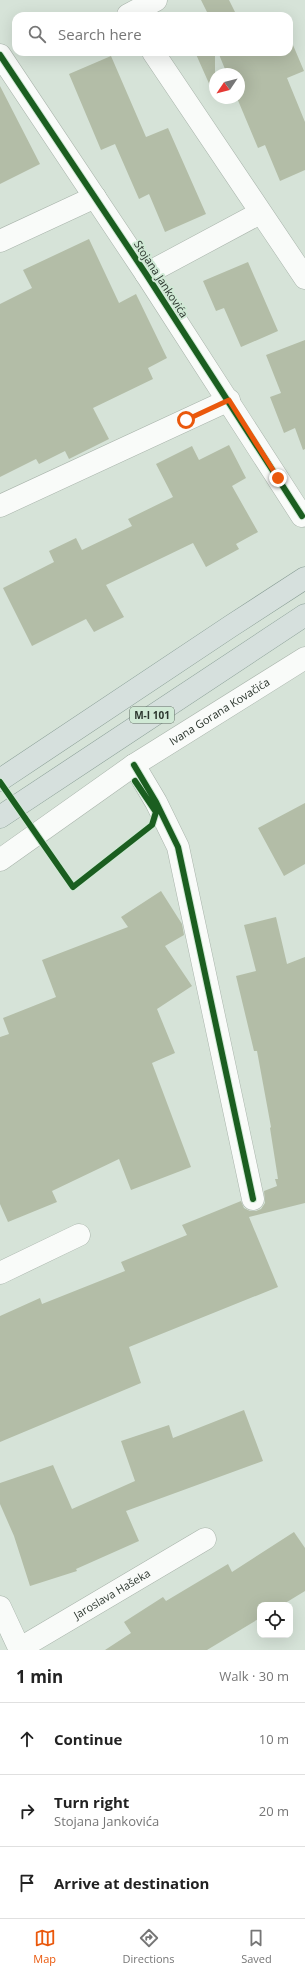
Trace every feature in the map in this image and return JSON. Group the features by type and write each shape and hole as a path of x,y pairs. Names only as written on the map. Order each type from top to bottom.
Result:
{"main road":[{"name":"M-I 101","path":"2,778 305,578"},
{"name":"M-I 101","path":"0,817 305,615"}],"street":[{"path":"126,10 156,0"},
{"name":"Stojana Jankovića","path":"0,55 229,400 302,516"},
{"path":"156,56 305,278"},
{"path":"0,241 95,197"},
{"path":"146,274 260,213"},
{"path":"0,506 229,400"},
{"name":"Ivana Gorana Kovačića","path":"0,860 134,765 305,658"},
{"path":"134,765 156,802 178,847 254,1199"},
{"path":"0,1273 79,1235"},
{"name":"Jaroslava Hašeka","path":"0,1607 19,1650 205,1539"}],"building":[{"path":"201,0 229,0 235,12 207,12"},
{"path":"293,45 304,71 287,78 305,122 305,170 280,181 265,145 258,148 240,104 245,104 245,68 225,68 220,56 293,56"},
{"path":"111,56 146,137 168,128 206,214 165,232 149,194 139,199 115,144 101,150 69,74"},
{"path":"197,56 215,56 215,68 209,68 209,84"},
{"path":"0,86 40,164 0,184"},
{"path":"89,239 119,303 136,294 167,358 148,368 153,379 93,408 109,439 69,459 65,451 39,464 36,459 0,477 0,304 32,288 23,270"},
{"path":"248,262 278,331 241,347 224,308 216,311 203,281"},
{"path":"305,340 305,449 303,450 295,428 284,433 270,397 281,393 266,355"},
{"path":"229,445 246,478 232,486 258,532 236,544 239,549 206,567 193,543 106,585 124,617 94,632 86,619 32,646 3,588 54,562 49,551 76,538 82,550 132,526 128,519 173,497 156,464 192,446 199,460"},
{"path":"305,803 305,864 284,876 258,828"},
{"path":"161,891 182,924 184,935 165,946 192,986 157,1009 175,1053 152,1063 191,1167 131,1190 119,1159 52,1191 57,1202 8,1222 0,1204 0,1037 9,1034 3,1018 56,997 42,960 128,927 121,917"},
{"path":"276,917 287,964 305,957 305,1203 249,1217 278,1287 129,1347 141,1383 0,1442 0,1316 40,1298 42,1304 125,1271 121,1262 187,1235 182,1225 241,1201 244,1208 250,1211 261,1209 265,1203 264,1191 277,1186 275,1179 278,1179 271,1127 257,1051 254,1051 236,976 256,971 244,925"},
{"path":"244,1410 263,1461 126,1511 139,1541 76,1569 77,1571 30,1586 14,1536 0,1504 0,1483 53,1465 72,1509 135,1481 121,1441 169,1425 173,1438"},
{"path":"294,1532 305,1548 305,1591 287,1602 257,1602 257,1620 207,1650 105,1650 131,1633 124,1622 163,1597 166,1601 228,1564 232,1572"}],"cycle path":[{"path":"0,55 146,274 302,516"},
{"path":"134,765 156,802 178,847 253,1199"},
{"path":"0,782 73,887 152,825 156,812 135,781"}],"route":[{"path":"186,420 229,400 278,478"}]}
